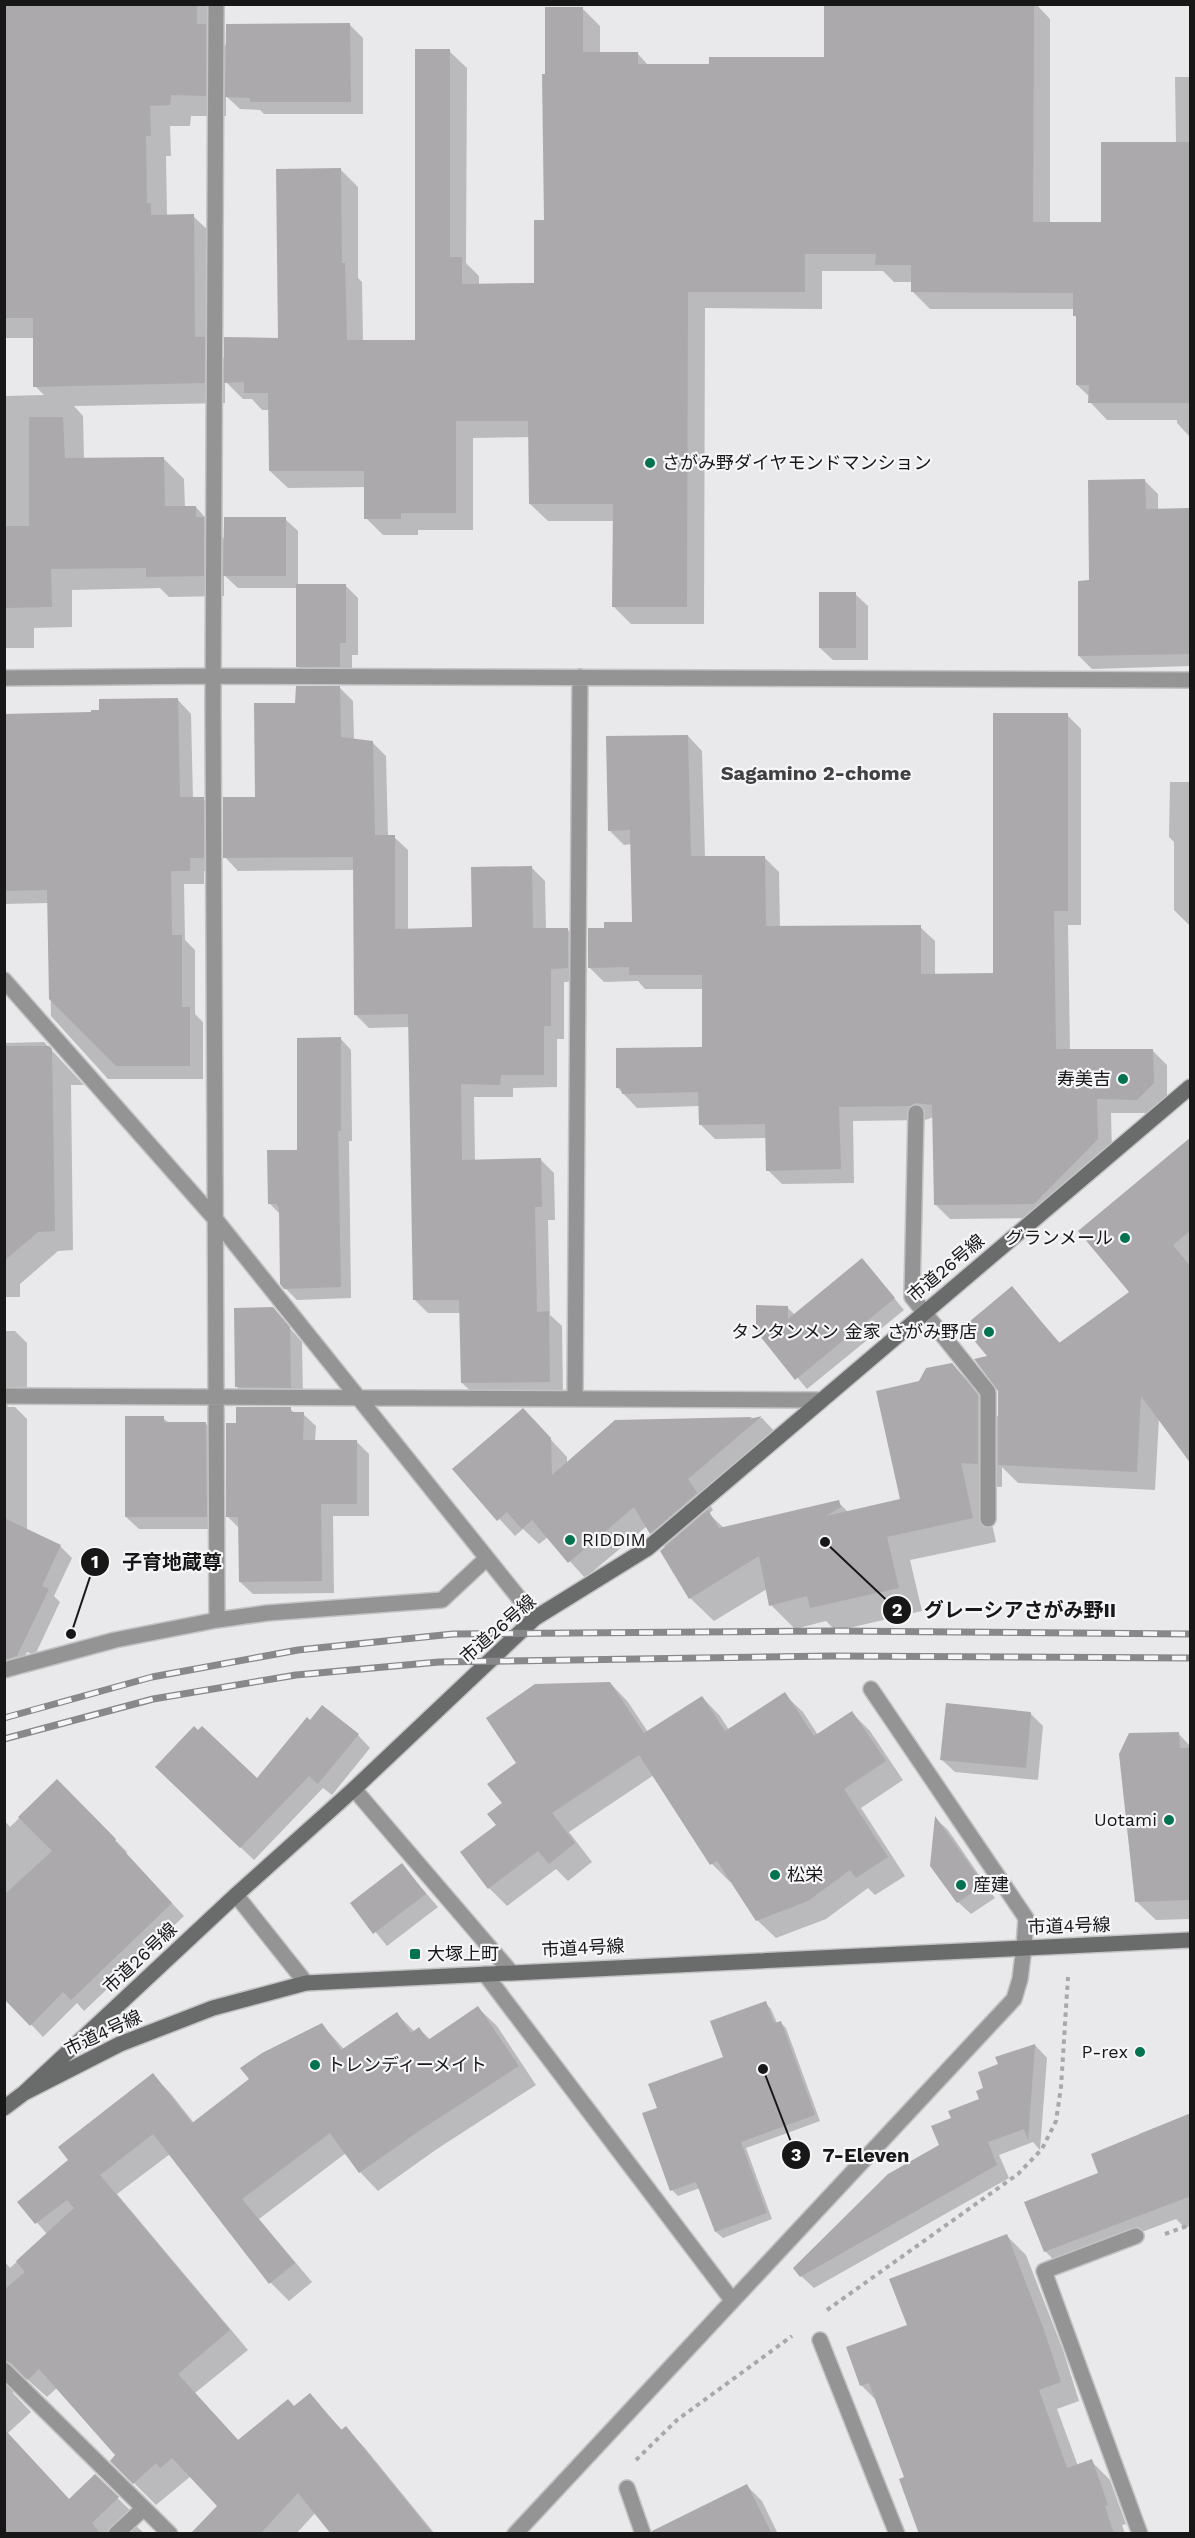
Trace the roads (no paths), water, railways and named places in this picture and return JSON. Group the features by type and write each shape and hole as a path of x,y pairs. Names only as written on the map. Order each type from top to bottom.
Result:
{"street":[{"path":"216,4 213,676 218,1620"},
{"path":"4,678 213,676 1191,680"},
{"path":"575,1398 580,677"},
{"path":"4,980 216,1220 535,1618"},
{"name":"市道26号線","path":"24,2093 236,1895 354,1789 535,1618 648,1548 1191,1087"},
{"path":"916,1113 912,1297 988,1392 988,1519"},
{"path":"4,1396 216,1395 821,1400"},
{"path":"4,1670 115,1640 218,1620 267,1613 442,1600 487,1558"},
{"path":"514,2534 1014,2000 1020,1979 1026,1918 871,1689"},
{"path":"354,1789 510,1971"},
{"path":"236,1895 306,1983"},
{"name":"市道4号線","path":"4,2108 24,2093 130,2040 213,2008 306,1983 510,1971 1190,1941"},
{"path":"485,1974 732,2300"},
{"path":"1136,2236 1044,2271 1140,2534"},
{"path":"820,2340 897,2534"},
{"path":"4,2370 170,2534"},
{"path":"627,2488 643,2534"},
{"path":"116,2534 144,2508"}],"railway":[{"path":"4,1718 152,1677 298,1650 453,1634 837,1631 1190,1634"},
{"path":"4,1739 153,1699 296,1675 439,1662 832,1656 1190,1658"}],"place":[{"name":"さがみ野ダイヤモンドマンション","path":"650,463"},
{"name":"寿美吉","path":"1123,1079"},
{"name":"グランメール","path":"1125,1238"},
{"name":"タンタンメン 金家 さがみ野店","path":"989,1332"},
{"name":"RIDDIM","path":"570,1540"},
{"name":"グレーシアさがみ野II","path":"825,1542"},
{"name":"子育地蔵尊","path":"71,1634"},
{"name":"Uotami","path":"1169,1820"},
{"name":"松栄","path":"775,1875"},
{"name":"産建","path":"961,1885"},
{"name":"大塚上町","path":"415,1954"},
{"name":"P-rex","path":"1140,2052"},
{"name":"トレンディーメイト","path":"315,2065"},
{"name":"7-Eleven","path":"763,2069"}],"district":[{"name":"Sagamino 2-chome","path":"816,773"}]}
